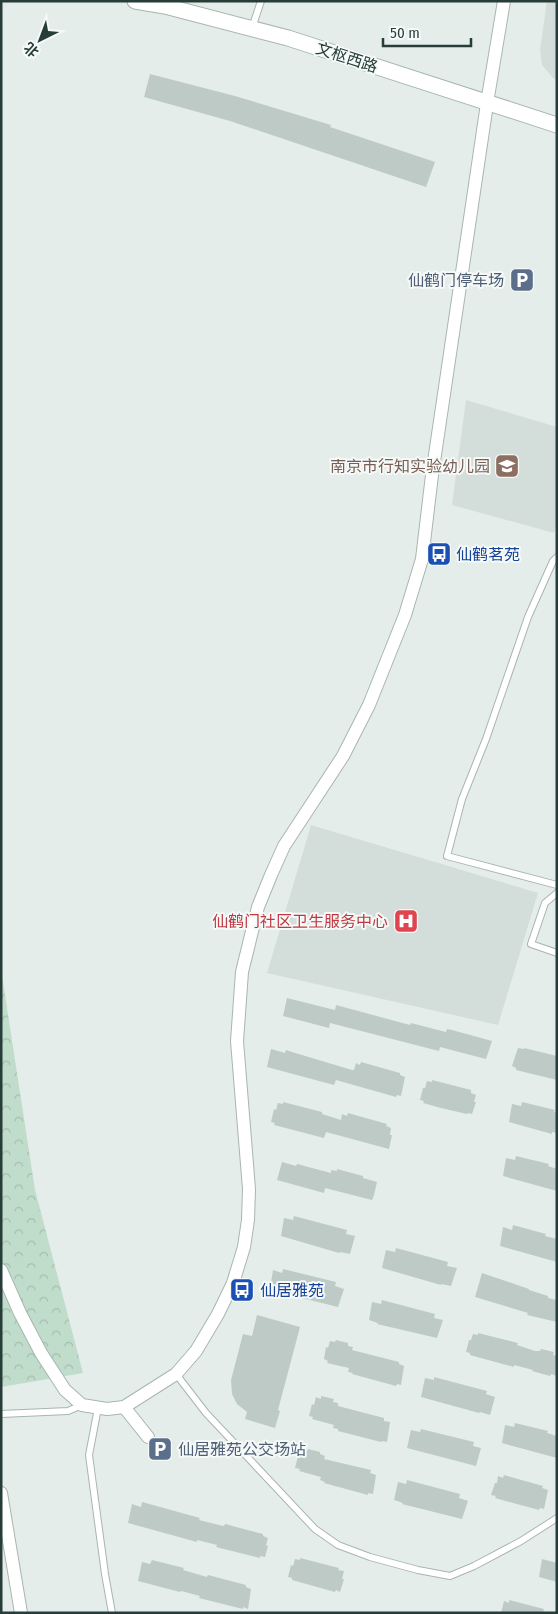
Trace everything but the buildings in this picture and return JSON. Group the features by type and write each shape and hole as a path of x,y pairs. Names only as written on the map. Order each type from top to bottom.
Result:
{"street":[{"name":"文枢西路","path":"135,1 164,6 297,41 557,124"},
{"path":"1,1270 20,1313 41,1353 64,1390 82,1405 107,1409 124,1407 176,1374 196,1351 218,1314 233,1283 244,1247 248,1220 249,1189 237,1032 242,972 258,907 284,846 342,756 369,705 405,615 422,559 432,475 487,102 504,1"},
{"path":"124,1407 148,1437"},
{"path":"1,1493 21,1613"}],"lane":[{"path":"252,28 261,1"},
{"path":"557,557 552,561 528,617 486,739 462,799 447,856 557,885"},
{"path":"557,893 545,903 531,944 557,953"},
{"path":"176,1374 206,1413 315,1529 338,1545 380,1560 450,1576 474,1566 513,1545 557,1518"},
{"path":"1,1414 68,1411 82,1405"},
{"path":"98,1408 89,1454 112,1613"}],"shaded area":[{"path":"547,1 557,1 557,80 542,65 540,50"},
{"name":"南京市行知实验幼儿园","path":"466,400 557,427 557,523 554,533 452,505"},
{"name":"仙鹤门社区卫生服务中心","path":"311,825 538,893 498,1025 267,973"}],"green space":[{"path":"1,969 35,1190 83,1373 1,1387"}],"place":[{"name":"仙鹤门停车场","path":"522,280"},
{"name":"南京市行知实验幼儿园","path":"507,466"},
{"name":"仙鹤茗苑","path":"439,554"},
{"name":"仙鹤门社区卫生服务中心","path":"406,921"},
{"name":"仙居雅苑","path":"242,1290"},
{"name":"仙居雅苑公交场站","path":"160,1449"}]}
